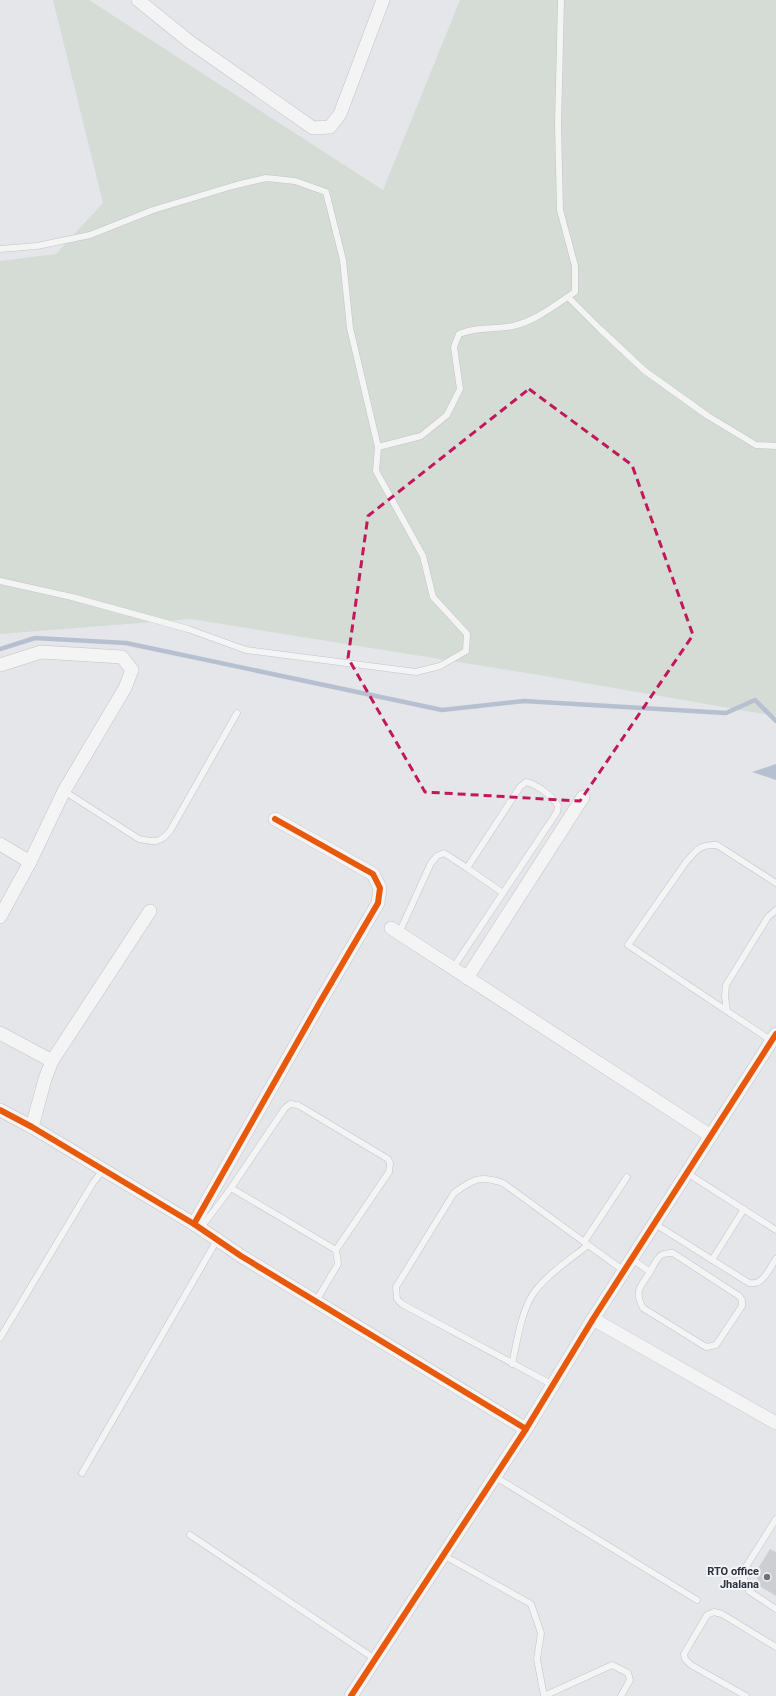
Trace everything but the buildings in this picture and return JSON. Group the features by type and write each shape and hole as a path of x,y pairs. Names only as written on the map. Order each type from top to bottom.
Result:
{"street":[{"path":"138,0 190,42 313,128 330,127 340,114 382,0"},
{"path":"0,665 41,652 122,657 132,670 125,688 64,791 30,862 0,917"},
{"path":"467,978 583,797"},
{"path":"197,1226 320,1002 378,903 380,888 373,874 275,819"},
{"path":"0,844 30,862"},
{"path":"32,1127 45,1079 52,1061 150,911"},
{"path":"395,931 711,1136"},
{"path":"0,1034 52,1061"},
{"path":"351,1696 526,1429 624,1271 774,1037"},
{"path":"0,1110 32,1127 197,1226 217,1240 526,1429"},
{"path":"593,1320 776,1423"}],"lane":[{"path":"378,447 421,436 447,415 460,389 454,346 459,334 484,327 512,326 538,317 575,292 575,266 560,210 558,125 561,0"},
{"path":"0,249 37,246 90,235 153,210 236,185 266,178 295,181 326,192 343,260 350,328 378,447 376,471 423,556 433,597 467,634 466,651 440,666 416,672 246,650 188,629 72,597 0,581"},
{"path":"568,297 645,371 708,416 756,445 776,446"},
{"path":"64,791 139,839 153,842 162,840 170,831 237,713"},
{"path":"453,968 557,812 558,806 555,801 532,784 526,782 520,787 467,868"},
{"path":"774,1037 727,1011 628,945 686,862 696,850 706,844 717,845 776,883"},
{"path":"395,931 431,863 437,856 444,853 504,893"},
{"path":"727,1011 725,996 726,985 768,917 776,910"},
{"path":"197,1226 231,1188 285,1108 290,1104 298,1104 388,1159 390,1163 389,1172 336,1250 338,1264 316,1301"},
{"path":"0,1338 93,1183 103,1170"},
{"path":"687,1173 776,1230"},
{"path":"512,1364 521,1322 531,1297 556,1270 586,1244 627,1177"},
{"path":"553,1385 402,1304 397,1299 396,1287 454,1192 478,1178 503,1183 624,1271"},
{"path":"231,1188 336,1250"},
{"path":"712,1260 744,1209"},
{"path":"655,1224 748,1283 754,1284 762,1281 776,1259"},
{"path":"82,1472 217,1240"},
{"path":"666,1253 673,1253 739,1296 742,1300 742,1306 716,1345 706,1347 643,1308 638,1299 638,1289 650,1272 659,1257 666,1253"},
{"path":"632,1259 650,1272"},
{"path":"494,1476 697,1600"},
{"path":"776,1519 747,1565 744,1579 749,1592 776,1609"},
{"path":"190,1535 375,1659"},
{"path":"443,1555 531,1604 541,1633 537,1659 544,1696 612,1665 628,1673 630,1680 621,1696"},
{"path":"746,1696 691,1665 685,1659 684,1654 707,1615 714,1612 722,1614 776,1647"}],"highlighted area":[{"path":"529,389 632,465 693,635 580,801 425,792 348,658 368,516"}],"shaded area":[{"path":"53,0 89,0 383,190 460,0 776,0 776,716 539,675 191,619 0,634 0,261 56,254 103,203"}],"water":[{"path":"776,764 776,780 752,772"}],"waterway":[{"path":"0,649 35,638 126,643 442,710 524,701 726,713 755,700 776,721"}],"cycle path":[{"path":"194,1224 378,903 380,888 373,874 275,819"},
{"path":"351,1696 526,1429 593,1319 776,1034"},
{"path":"0,1110 32,1127 194,1224 241,1256 526,1429"}],"place":[{"name":"RTO office Jhalana","path":"767,1577"}]}
